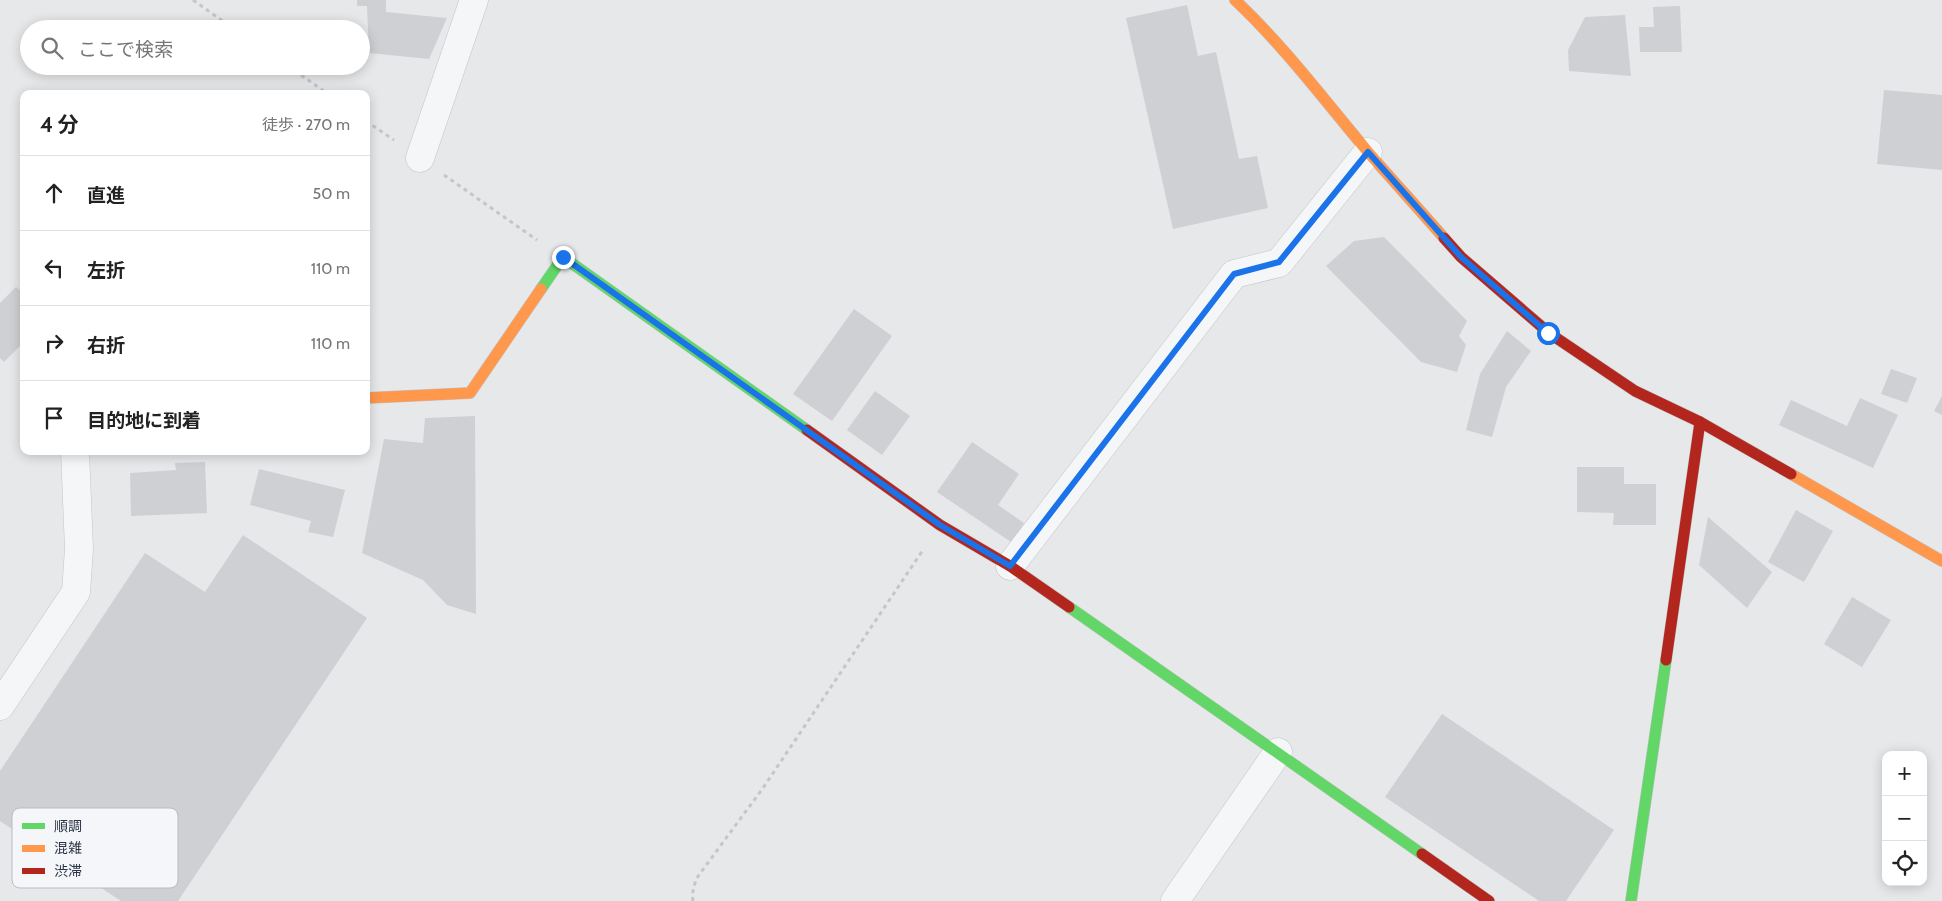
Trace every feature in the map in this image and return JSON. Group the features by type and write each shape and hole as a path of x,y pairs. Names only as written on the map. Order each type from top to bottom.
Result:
{"street":[{"path":"420,158 474,0"},
{"path":"1235,0 1311,82 1368,152 1461,257 1548,333 1635,391 1700,422 1942,561"},
{"path":"1010,566 1234,274 1279,262 1368,152"},
{"path":"370,398 470,394 563,257 940,525 1010,566 1489,901"},
{"path":"1631,901 1700,422"},
{"path":"0,706 76,592 79,549 75,455"},
{"path":"1175,901 1278,752"}],"path":[{"path":"193,0 221,20"},
{"path":"301,75 322,90"},
{"path":"370,124 563,257"},
{"path":"692,901 696,879 763,788 940,525"}],"building":[{"path":"357,0 386,0 386,12 447,18 429,59 370,53 370,20 368,20 367,6 357,6"},
{"path":"1187,5 1198,56 1216,52 1239,159 1257,156 1268,208 1173,229 1126,18"},
{"path":"1680,6 1682,52 1640,52 1639,27 1654,27 1653,7"},
{"path":"1625,15 1631,76 1569,71 1568,50 1585,17"},
{"path":"1884,90 1942,95 1942,170 1877,164"},
{"path":"1384,237 1467,321 1459,336 1466,345 1457,372 1421,362 1326,266 1354,241"},
{"path":"16,287 20,290 20,346 4,362 0,358 0,303"},
{"path":"854,309 892,336 832,421 793,394"},
{"path":"1507,331 1531,351 1506,387 1492,437 1466,430 1480,374"},
{"path":"1891,369 1917,378 1907,403 1881,394"},
{"path":"875,391 910,416 882,455 847,430"},
{"path":"1942,396 1942,415 1934,411"},
{"path":"1860,398 1898,415 1873,468 1779,425 1791,400 1847,426"},
{"path":"475,416 476,614 447,605 423,580 362,553 384,439 423,443 425,418"},
{"path":"972,442 1019,474 998,505 1024,523 1011,542 937,492"},
{"path":"205,462 207,513 131,516 130,473 176,470 175,463"},
{"path":"1577,467 1624,467 1624,484 1656,484 1656,525 1613,525 1614,513 1577,512"},
{"path":"259,469 345,490 333,537 308,532 311,521 250,505"},
{"path":"1796,510 1833,531 1804,582 1768,562"},
{"path":"1708,517 1772,572 1747,608 1699,565"},
{"path":"243,535 367,618 178,901 121,901 101,888 178,888 178,808 12,808 12,829 0,821 0,771 145,553 205,592"},
{"path":"1852,597 1891,620 1862,667 1824,644"},
{"path":"1442,714 1614,830 1566,901 1539,901 1385,797"}],"traffic: fast":[{"path":"541,289 563,257 807,430"},
{"path":"1069,607 1422,854"},
{"path":"1631,901 1666,660"}],"traffic: slow":[{"path":"1235,0 1287,55 1368,152 1444,238"},
{"path":"370,398 470,393 541,289"},
{"path":"1791,474 1942,561"}],"traffic: jam":[{"path":"1444,238 1461,257 1549,333 1635,391 1700,422 1791,474"},
{"path":"1666,660 1700,422"},
{"path":"807,430 940,525 1010,566 1069,607"},
{"path":"1422,854 1489,901"}],"route":[{"path":"563,257 940,525 1010,566 1234,274 1279,262 1368,152 1461,257 1548,333"}]}
